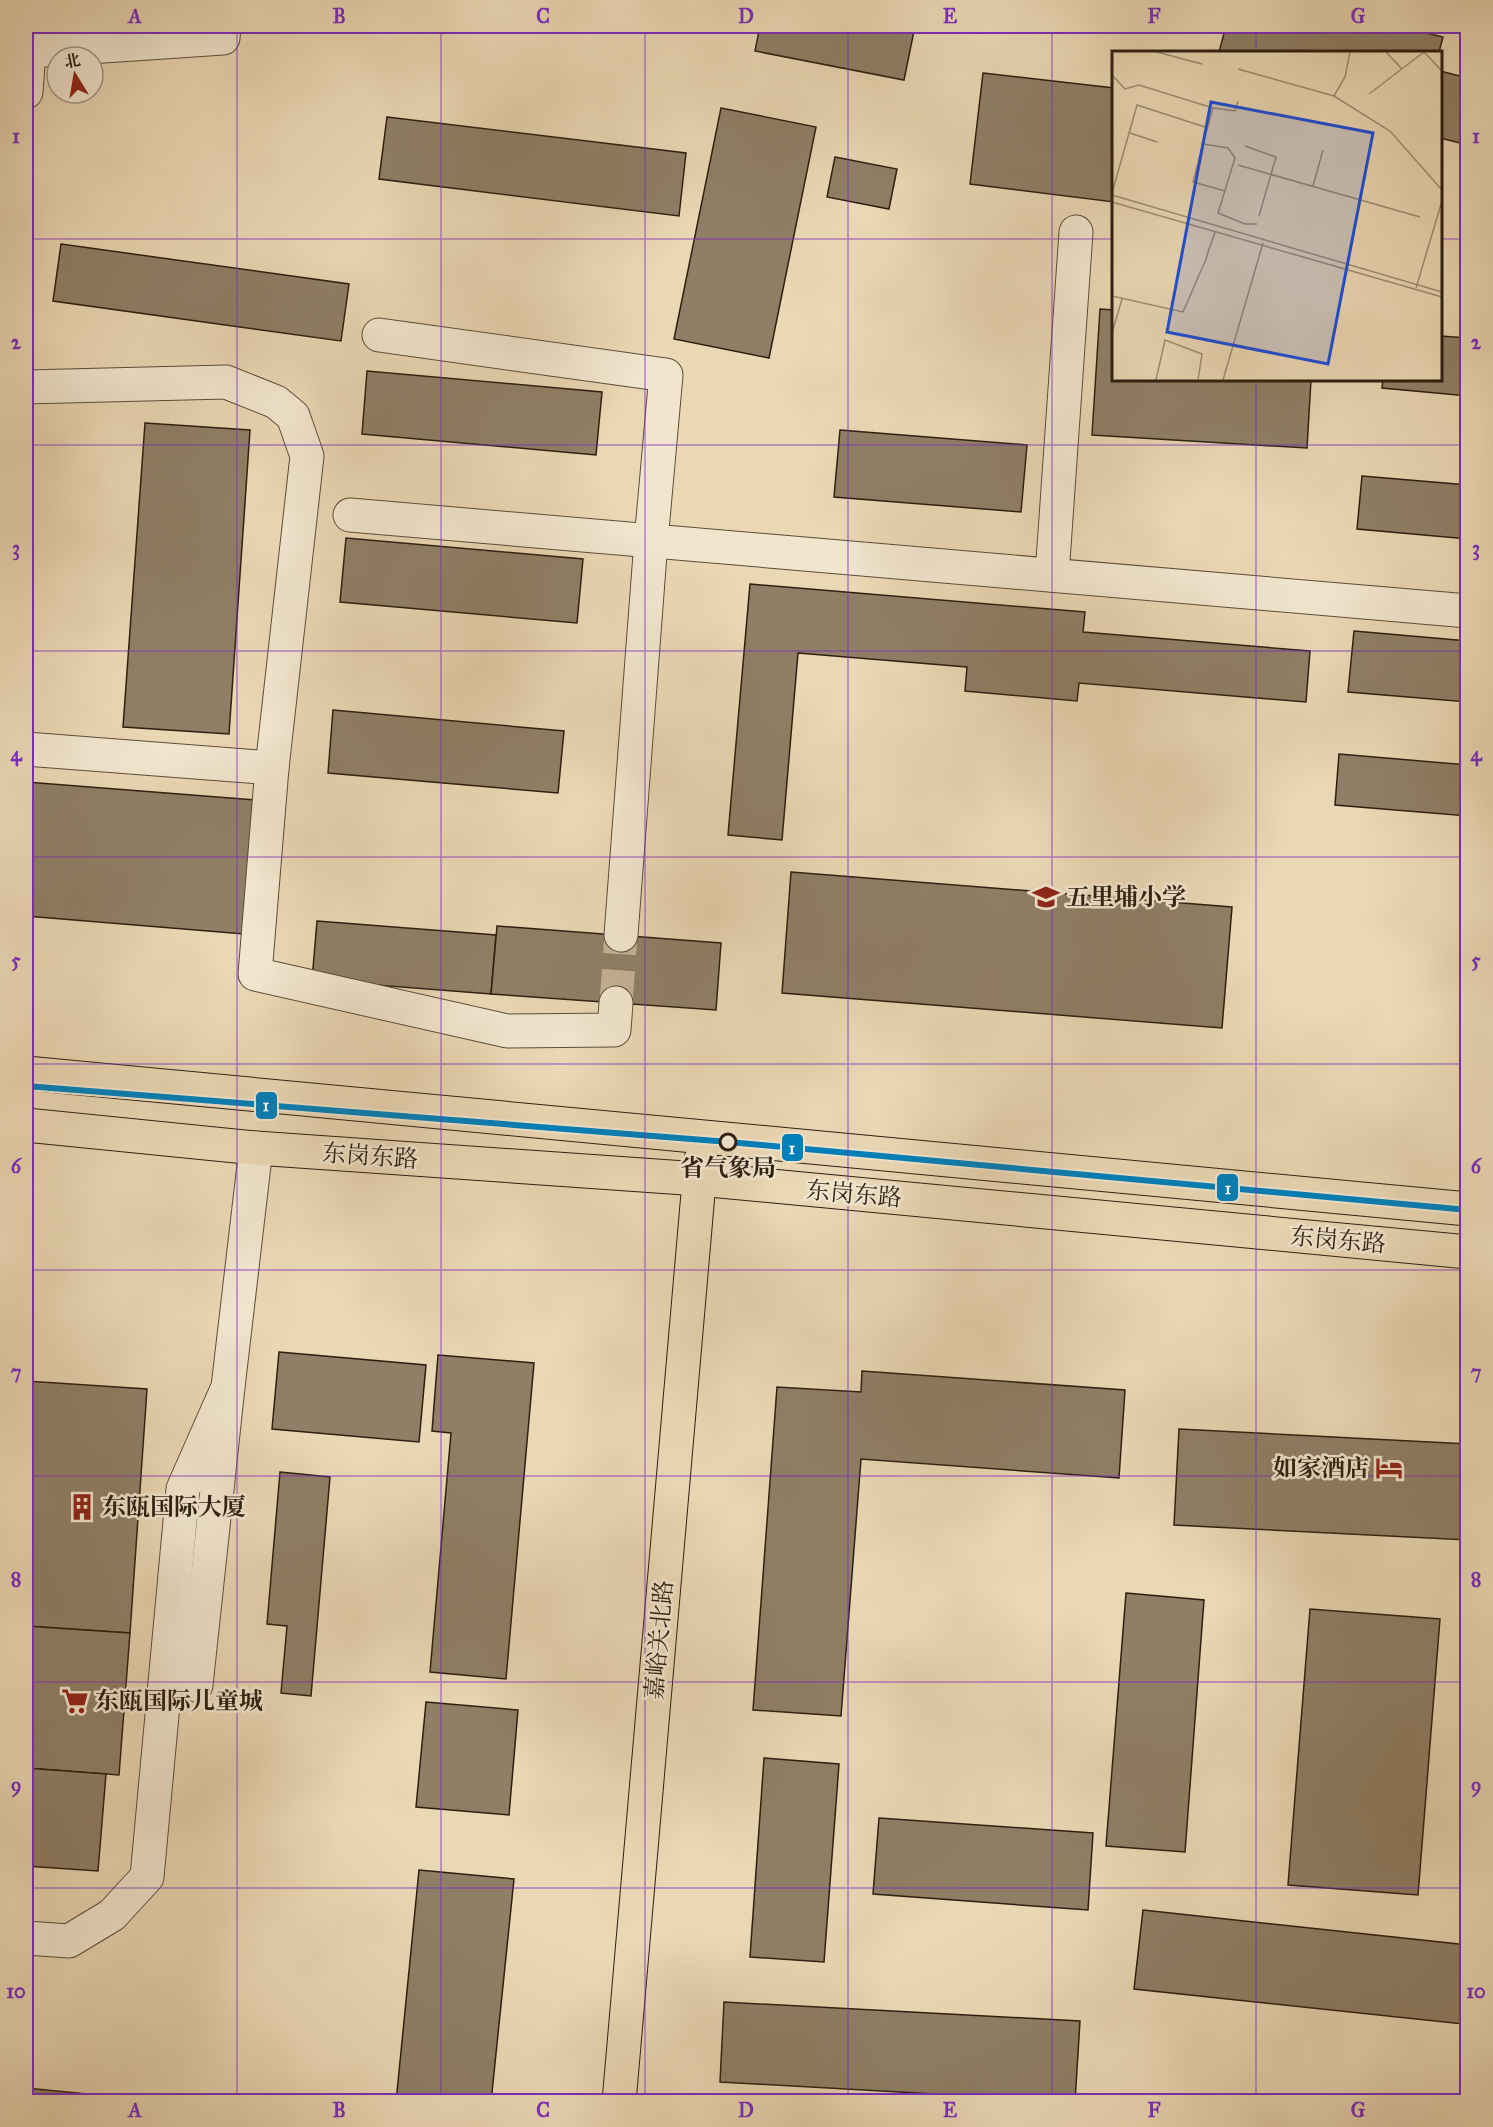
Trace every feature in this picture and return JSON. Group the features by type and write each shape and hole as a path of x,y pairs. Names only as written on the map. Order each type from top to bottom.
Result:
{"main road":[{"name":"东岗东路","path":"26,1073 1467,1209"},
{"name":"东岗东路","path":"26,1125 256,1148 699,1179 1467,1252"},
{"name":"嘉峪关北路","path":"619,2102 702,1137"}],"street":[{"path":"26,92 28,51 223,38 224,26"},
{"path":"1052,575 1076,232"},
{"path":"379,335 666,375 621,935"},
{"path":"26,387 226,382 276,402 293,416 307,456 272,768 255,974 507,1031 614,1030 616,1003"},
{"path":"350,515 1467,610"},
{"path":"26,749 272,768"},
{"path":"196,1685 256,1148"},
{"path":"26,1938 69,1941 112,1915 147,1878 183,1489 228,1387"}],"building":[{"path":"609,26 645,26 645,30"},
{"path":"760,26 915,26 904,80 755,51"},
{"path":"1226,26 1398,26 1443,37 1439,51 1219,51"},
{"path":"1442,72 1468,78 1468,145 1442,138"},
{"path":"983,73 1112,88 1112,202 970,184"},
{"path":"721,108 816,127 769,358 674,339"},
{"path":"387,117 686,153 679,216 379,179"},
{"path":"835,157 897,169 889,209 827,197"},
{"path":"61,244 349,284 341,341 53,301"},
{"path":"1100,309 1112,310 1112,381 1311,381 1307,448 1092,435"},
{"path":"1442,336 1468,338 1468,396 1382,388 1383,381 1442,381"},
{"path":"367,371 602,392 596,455 362,434"},
{"path":"145,423 250,430 229,734 123,727"},
{"path":"840,430 1027,445 1021,512 834,497"},
{"path":"1362,476 1468,485 1468,539 1357,529"},
{"path":"346,538 583,559 577,623 340,602"},
{"path":"750,584 1085,612 1083,632 1310,651 1306,702 1079,683 1077,701 965,691 967,667 798,653 782,840 728,835"},
{"path":"1354,631 1468,641 1468,702 1348,692"},
{"path":"333,710 564,731 558,793 328,773"},
{"path":"1339,754 1468,765 1468,816 1335,805"},
{"path":"26,782 255,800 244,934 26,916"},
{"path":"791,872 1232,907 1222,1028 782,993"},
{"path":"317,921 496,935 491,994 312,980"},
{"path":"497,926 721,943 716,1010 491,994"},
{"path":"279,1352 426,1365 419,1442 272,1429"},
{"path":"438,1355 534,1363 506,1679 430,1672 451,1433 432,1431"},
{"path":"862,1371 1125,1390 1119,1478 861,1459 841,1716 753,1710 777,1387 861,1392"},
{"name":"东瓯国际大厦","path":"26,1381 147,1389 130,1633 26,1626"},
{"path":"1179,1429 1468,1444 1468,1540 1174,1525"},
{"path":"280,1472 330,1477 311,1696 281,1693 287,1626 267,1624"},
{"path":"1126,1593 1204,1600 1185,1852 1106,1846"},
{"path":"1310,1609 1440,1619 1418,1895 1288,1885"},
{"name":"东瓯国际儿童城","path":"26,1626 130,1633 119,1775 26,1768"},
{"path":"426,1702 518,1710 509,1815 416,1807"},
{"path":"764,1758 839,1764 824,1962 750,1957"},
{"path":"26,1768 106,1774 98,1871 26,1866"},
{"path":"879,1818 1093,1833 1088,1910 873,1894"},
{"path":"419,1870 514,1879 491,2102 396,2102"},
{"path":"1143,1910 1468,1945 1468,1981 1463,2024 1134,1989"},
{"path":"724,2002 1080,2021 1075,2102 720,2082"},
{"path":"26,2088 169,2102 26,2102"}],"tunnel":[{"path":"616,1003 621,935"}],"transit line":[{"name":"1","path":"26,1086 729,1142 1468,1210"}],"place":[{"name":"五里埔小学","path":"1046,897"},
{"name":"省气象局","path":"728,1142"},
{"name":"如家酒店","path":"1389,1468"},
{"name":"东瓯国际大厦","path":"82,1507"},
{"name":"东瓯国际儿童城","path":"75,1701"}]}
